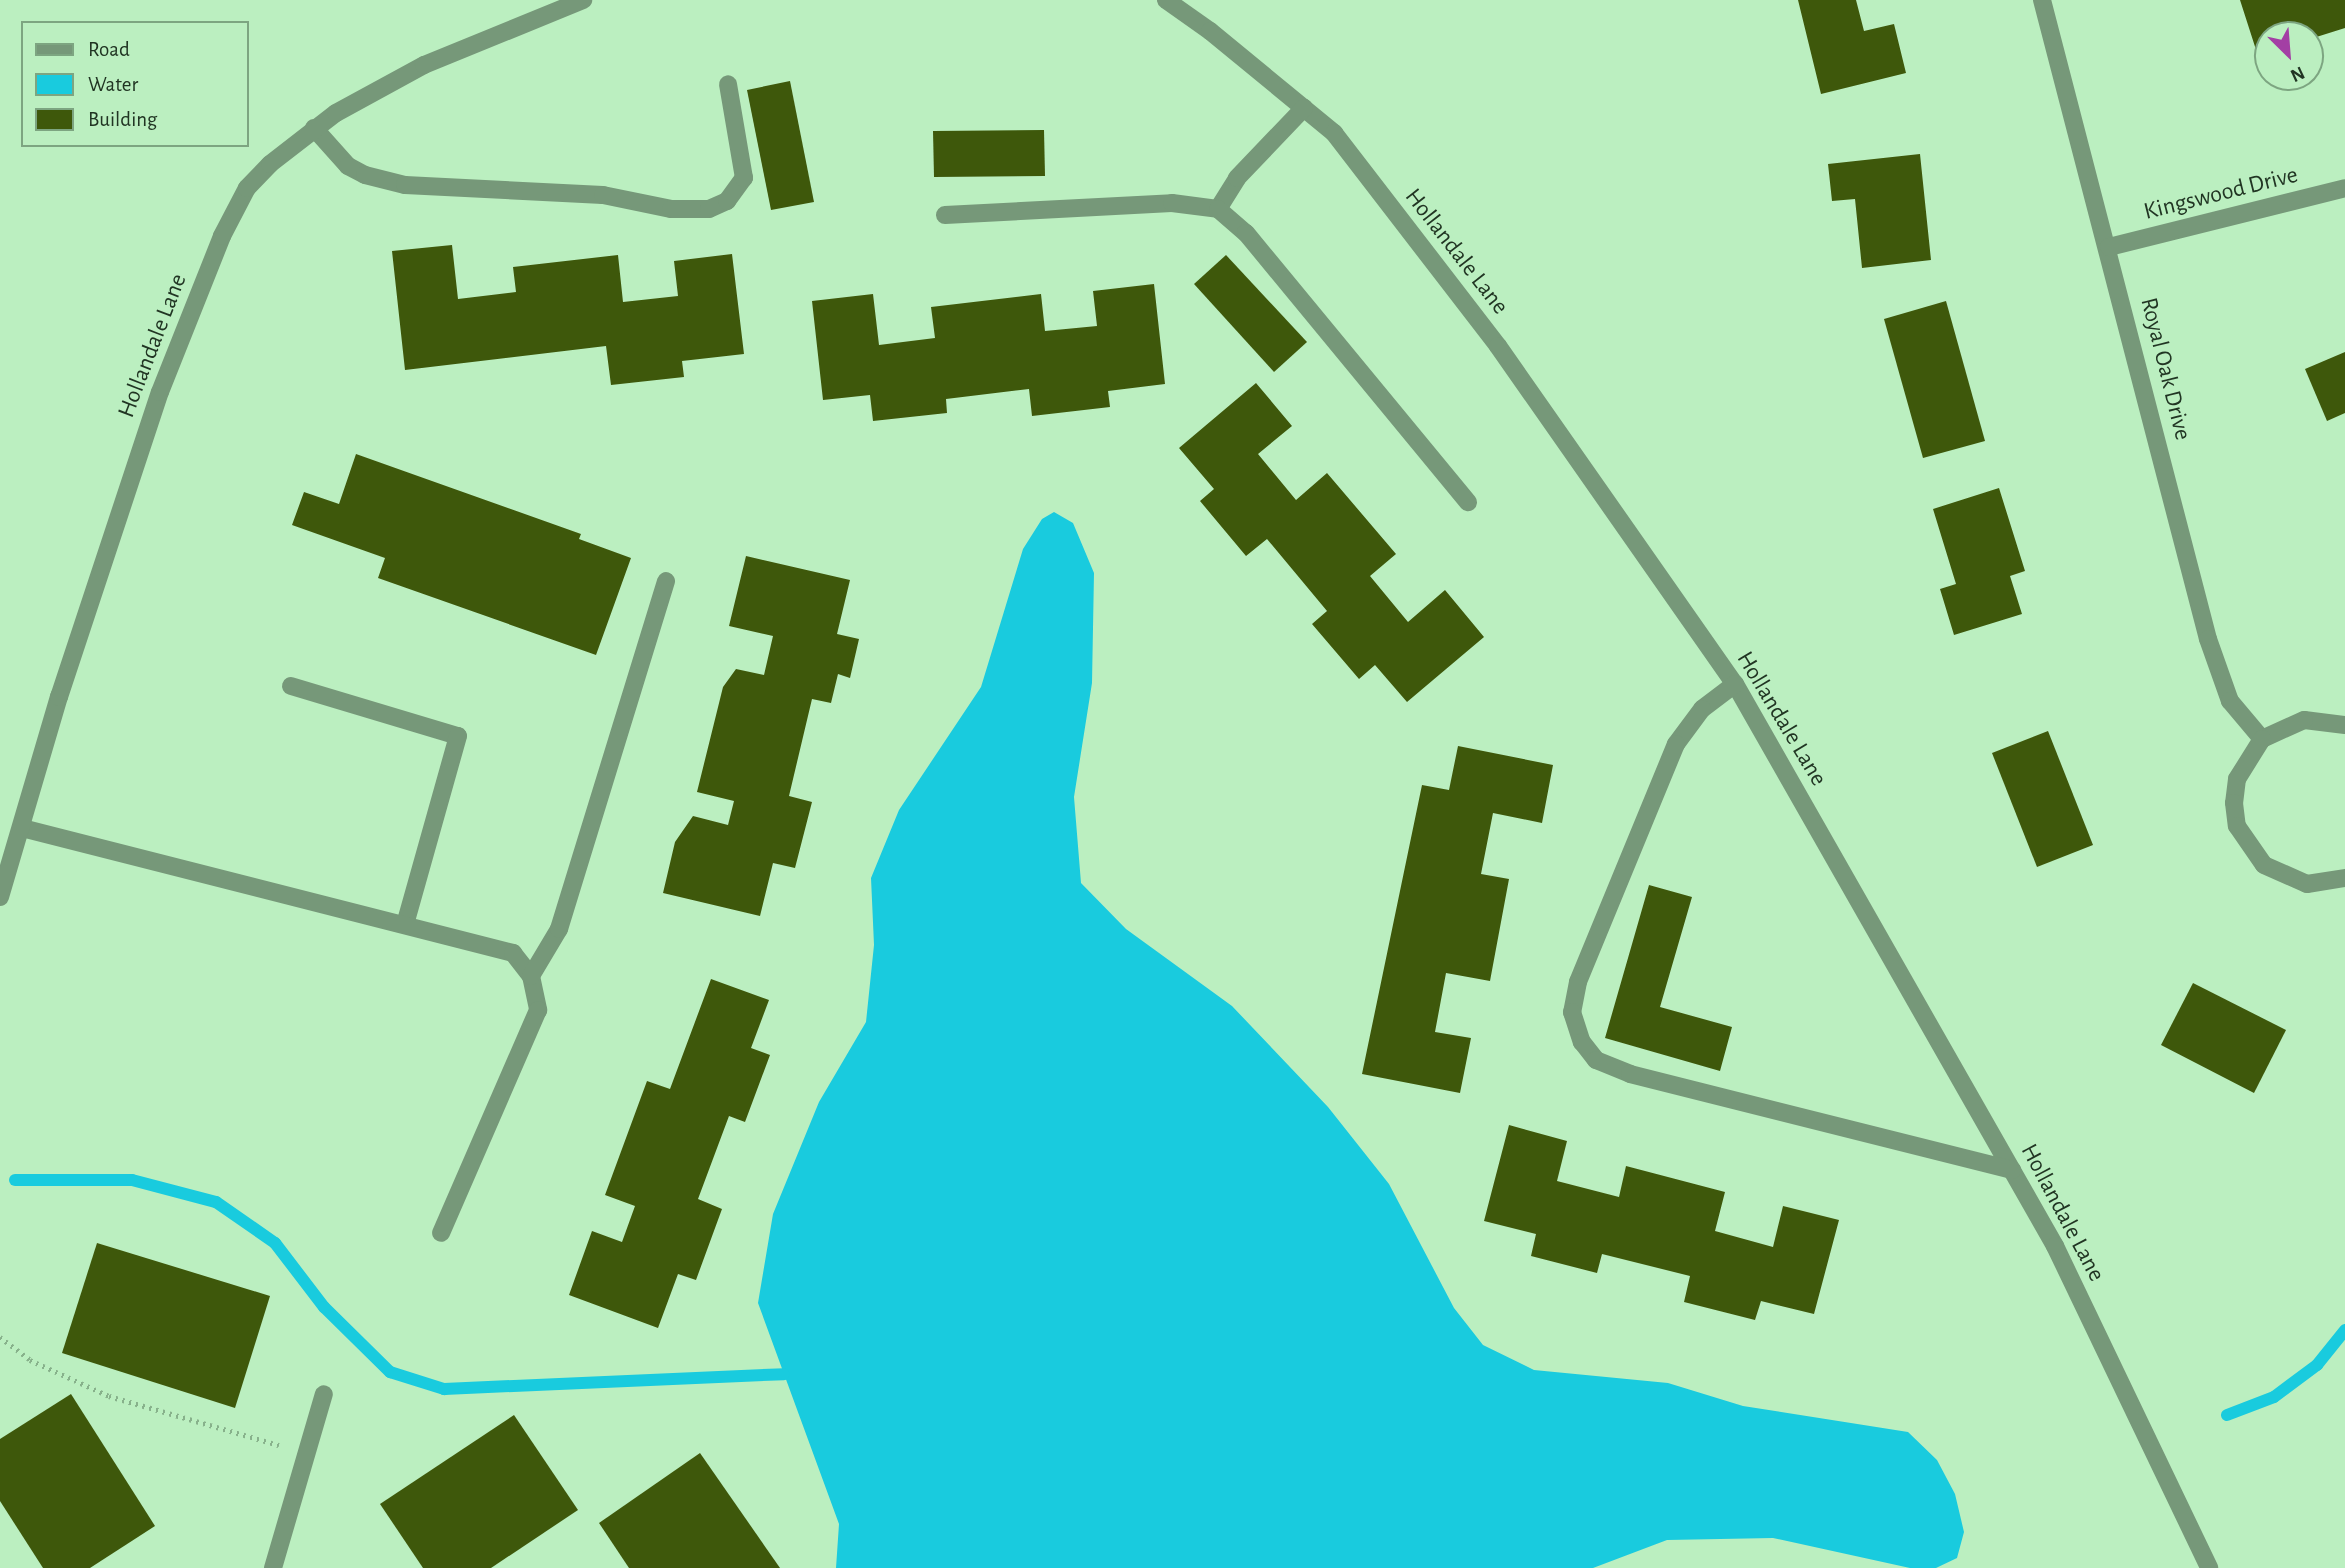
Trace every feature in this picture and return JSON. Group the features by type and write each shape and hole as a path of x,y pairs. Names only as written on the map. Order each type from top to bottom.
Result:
{"street":[{"name":"Hollandale Lane","path":"0,897 60,697 160,392 222,236 247,188 314,128 424,65 583,0"},
{"name":"Hollandale Lane","path":"1166,0 1334,133 1498,346 1735,684 2055,1246 2209,1568"},
{"name":"Royal Oak Drive","path":"2042,0 2109,247 2208,639 2230,701 2262,739"},
{"path":"314,128 348,166 365,175 405,186 603,195 671,209 709,209 727,201 744,178 728,84"},
{"path":"1218,209 1237,178 1304,108"},
{"name":"Kingswood Drive","path":"2109,247 2345,188"},
{"path":"945,215 1172,204 1218,209 1246,233 1468,502"},
{"path":"531,976 559,929 666,581"},
{"path":"1735,684 1702,709 1676,744 1578,982 1572,1012 1582,1042 1596,1060 1630,1074 2012,1170"},
{"path":"291,686 458,736 405,925"},
{"path":"2345,725 2304,720 2262,739 2237,779 2237,826 2247,847 2264,865 2284,878 2307,884 2345,878"},
{"path":"22,828 513,953 531,976 538,1010 441,1233"},
{"path":"273,1568 324,1394"}],"path":[{"path":"0,1337 30,1360 109,1396 307,1453"}],"water":[{"path":"1054,512 1073,523 1094,573 1092,683 1074,797 1081,883 1126,929 1232,1006 1328,1107 1389,1184 1454,1308 1483,1345 1534,1370 1668,1383 1743,1406 1908,1432 1937,1460 1955,1494 1964,1532 1957,1558 1936,1568 1910,1568 1773,1538 1667,1540 1593,1568 836,1568 839,1524 758,1303 773,1214 819,1102 866,1022 874,945 871,878 899,810 981,687 1023,549 1042,519"}],"building":[{"path":"1798,0 1856,0 1864,31 1894,24 1906,73 1821,94"},
{"path":"2240,0 2345,0 2345,28 2324,35 2324,21 2254,21 2254,44"},
{"path":"790,81 814,202 771,210 747,90"},
{"path":"1044,130 1045,176 934,177 933,131"},
{"path":"1920,154 1931,260 1862,268 1855,199 1832,201 1828,164"},
{"path":"452,245 458,299 516,292 513,267 618,255 623,302 678,296 674,261 732,254 744,354 682,361 684,377 611,385 606,346 405,370 392,251"},
{"path":"1226,255 1307,342 1274,372 1194,284"},
{"path":"1154,284 1165,384 1108,391 1110,407 1032,416 1029,389 946,399 947,413 873,421 870,395 823,400 812,301 873,294 879,345 935,338 931,307 1041,294 1045,331 1097,326 1093,291"},
{"path":"1946,301 1985,441 1923,458 1884,319"},
{"path":"2345,352 2345,413 2327,421 2305,369"},
{"path":"1256,383 1292,426 1258,454 1296,500 1327,473 1396,554 1370,576 1408,622 1445,590 1484,637 1407,702 1375,665 1359,679 1312,624 1327,611 1267,539 1246,556 1200,501 1214,489 1179,448"},
{"path":"356,454 581,534 579,539 631,558 596,655 378,578 385,558 292,525 304,492 339,504"},
{"path":"1999,488 2025,571 2010,576 2022,614 1954,635 1940,589 1956,584 1933,509"},
{"path":"746,556 850,580 837,634 859,639 850,678 838,674 831,703 812,699 789,796 812,802 795,868 773,863 760,916 663,893 675,842 693,816 728,825 734,801 697,792 723,687 736,669 764,675 773,636 729,626"},
{"path":"2048,731 2093,845 2037,867 1992,753"},
{"path":"1458,746 1553,765 1542,823 1493,813 1481,874 1509,879 1490,981 1446,973 1435,1032 1471,1038 1460,1093 1362,1074 1422,785 1449,790"},
{"path":"1649,885 1692,897 1660,1007 1732,1027 1720,1071 1605,1038"},
{"path":"711,979 769,1000 751,1048 770,1055 745,1122 729,1116 698,1199 722,1209 696,1280 678,1274 658,1328 569,1295 592,1231 622,1242 635,1206 605,1195 647,1081 670,1089"},
{"path":"2193,983 2286,1030 2254,1093 2161,1045"},
{"path":"1509,1125 1567,1141 1557,1181 1619,1197 1626,1166 1725,1192 1715,1231 1773,1247 1783,1206 1839,1220 1814,1314 1761,1301 1755,1320 1684,1302 1690,1276 1602,1254 1597,1273 1531,1256 1536,1234 1484,1221"},
{"path":"97,1243 270,1296 235,1408 62,1353"},
{"path":"71,1394 155,1526 90,1568 43,1568 0,1501 0,1439"},
{"path":"514,1415 578,1510 491,1568 423,1568 380,1504"},
{"path":"700,1453 780,1568 629,1568 599,1523"}],"waterway":[{"path":"15,1180 132,1180 216,1202 275,1243 324,1307 390,1372 444,1389 784,1374"},
{"path":"2227,1415 2274,1397 2317,1365 2345,1330"}]}
